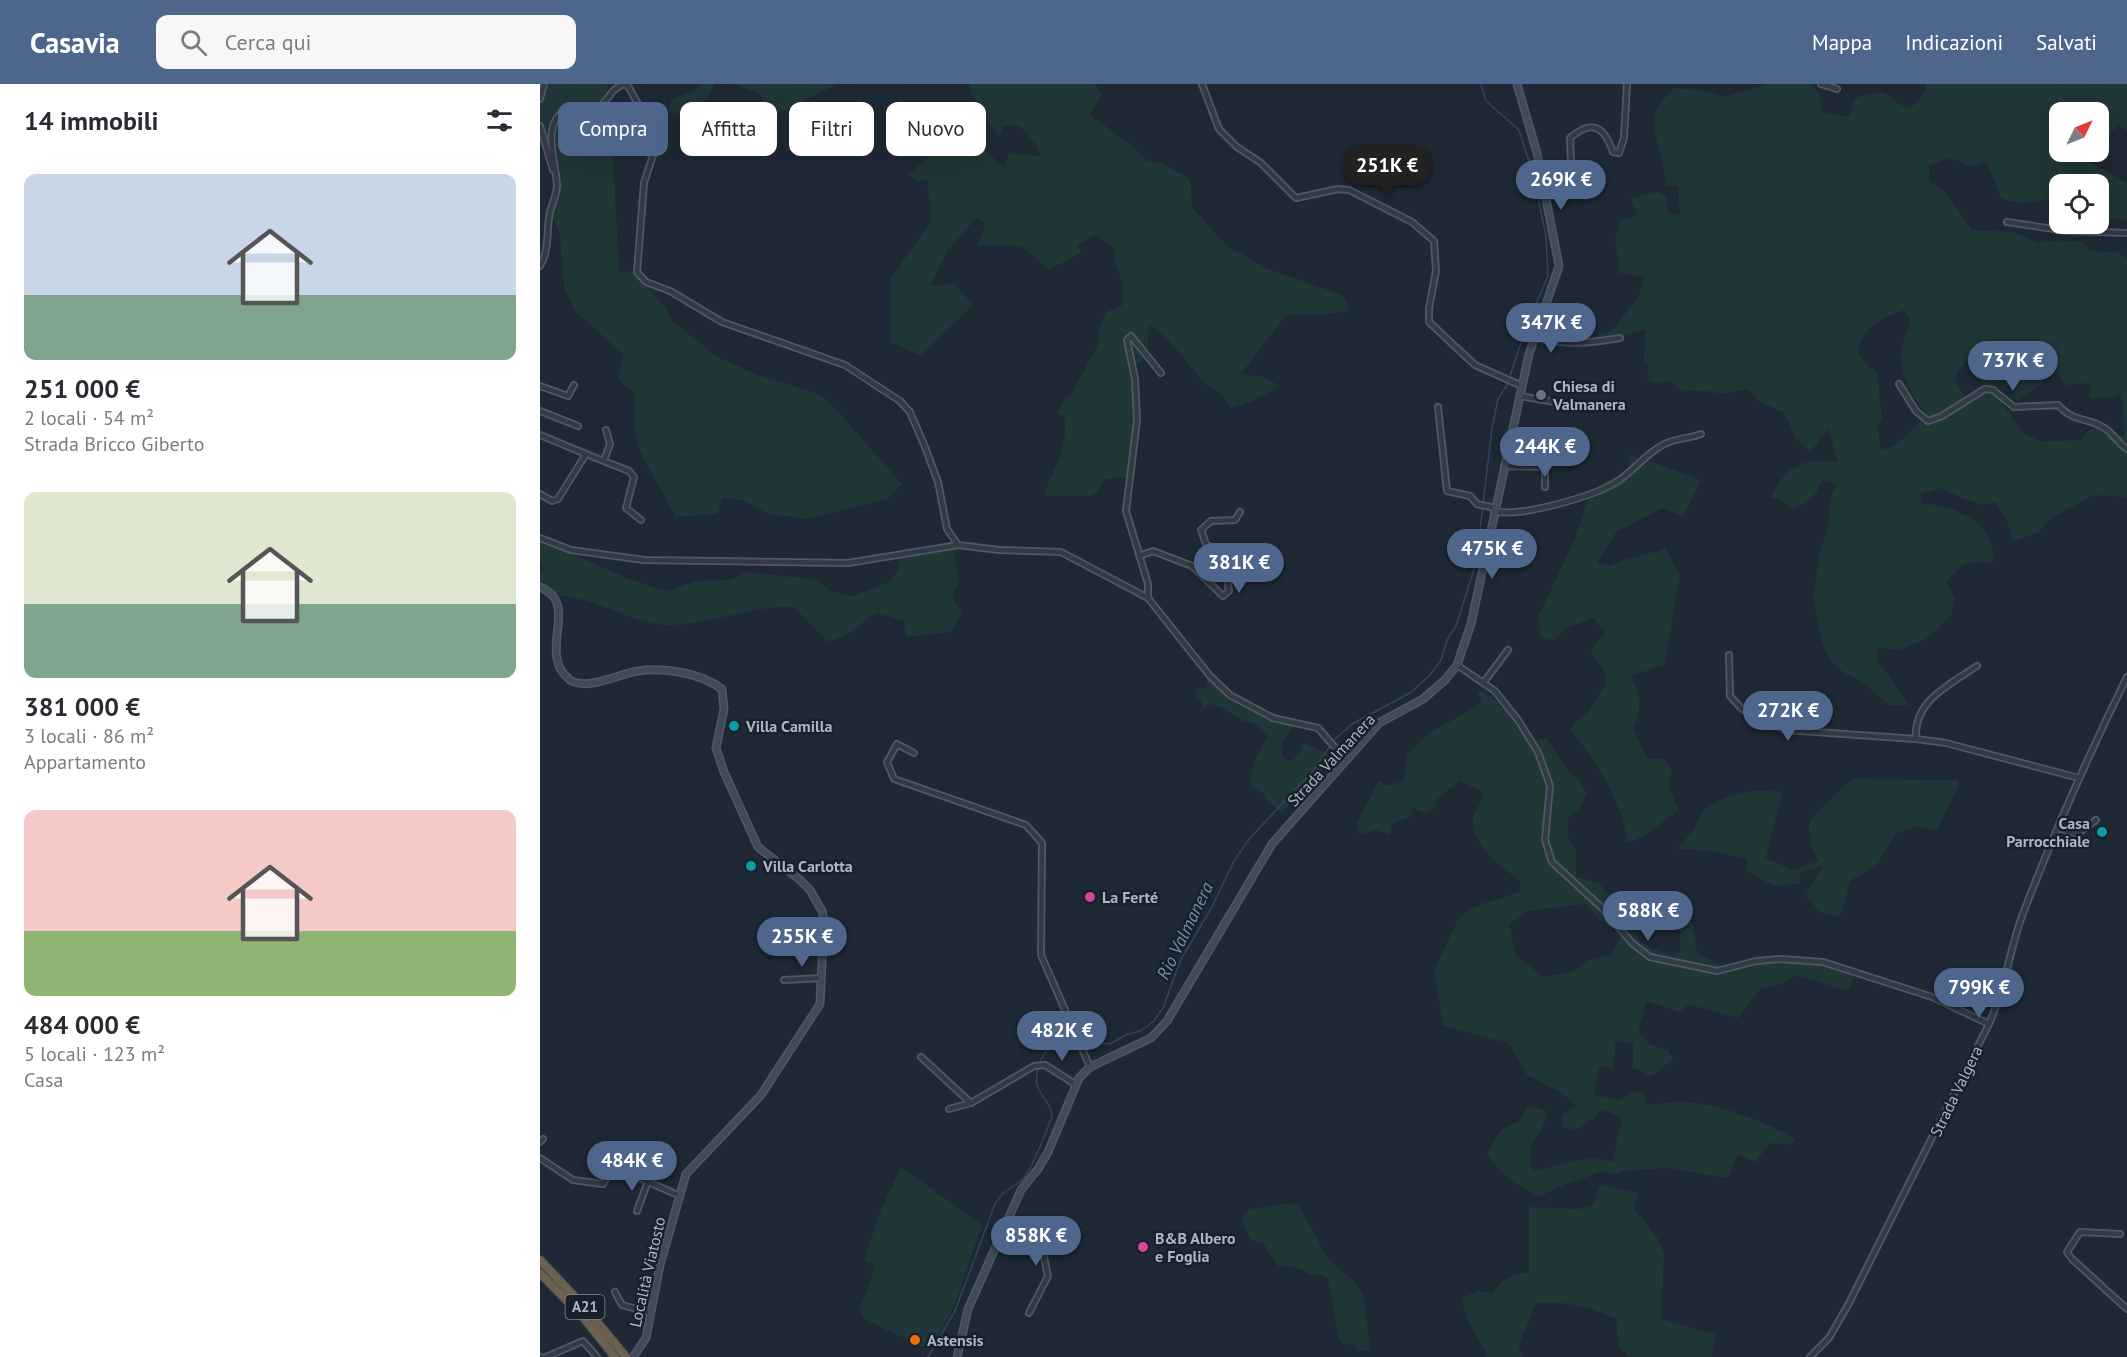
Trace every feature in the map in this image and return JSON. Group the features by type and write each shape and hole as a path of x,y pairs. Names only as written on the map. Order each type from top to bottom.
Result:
{"highway":[{"name":"A21","path":"540,1260 588,1311 626,1357"},
{"name":"A21","path":"540,1273 583,1317 615,1357"}],"street":[{"path":"540,99 544,84"},
{"path":"1202,84 1219,129 1237,147 1261,163 1296,198 1338,189 1349,190 1412,222 1434,240 1436,271 1429,308 1429,322 1475,365 1522,386"},
{"name":"Strada Valmanera","path":"957,1357 969,1309 1021,1190 1048,1152 1075,1084 1090,1067 1150,1038 1167,1021 1265,854 1345,759 1379,723 1423,699 1457,665 1471,624 1534,337 1559,266 1528,117 1517,84"},
{"path":"1544,190 1571,162 1570,138 1587,127 1602,130 1613,152 1619,153 1624,138 1627,84"},
{"path":"1821,84 1837,89"},
{"path":"540,266 547,251 550,212 557,188 552,128 559,115 574,107 598,109 616,88 628,85 648,122 654,149 644,183 637,272 640,279 670,291 722,322 845,365 900,401 910,412 925,447 938,482 947,529 958,545"},
{"path":"540,126 542,139 554,172"},
{"path":"2007,222 2067,231 2127,233"},
{"path":"1148,598 1148,585 1126,511 1137,420 1135,379 1127,349 1127,340 1131,336 1161,373"},
{"path":"1534,337 1553,343 1573,344 1620,338"},
{"path":"1899,384 1916,411 1928,421 1942,416 1981,389 1989,389 2014,407 2058,405 2071,418 2087,421 2106,429 2127,449"},
{"path":"540,386 566,396 571,393 574,385"},
{"path":"1520,396 1572,405"},
{"path":"1438,407 1447,491 1470,496 1483,505 1505,514 1530,510 1600,490 1618,481 1661,446 1701,435"},
{"path":"540,411 578,426"},
{"path":"604,460 610,444 606,430"},
{"path":"540,435 629,471 633,477 626,508 641,520"},
{"path":"1545,487 1546,443"},
{"path":"540,494 552,501 558,499 586,454"},
{"path":"1504,466 1545,467"},
{"path":"1139,556 1153,551 1192,566 1223,596 1229,591 1225,561 1220,554 1206,544 1201,530 1211,521 1235,520 1240,512"},
{"path":"540,538 561,547 644,561 848,563 958,545 999,550 1061,552 1148,598 1210,676 1230,694 1273,718 1312,725 1329,739 1345,759"},
{"name":"Località Viatosto","path":"540,587 552,594 557,604 552,650 559,668 569,679 580,684 638,671 672,670 700,678 722,689 724,709 716,748 721,765 758,847 810,890 824,919 820,1004 777,1074 761,1095 686,1174 678,1194 646,1338 633,1357"},
{"path":"1484,682 1508,650"},
{"path":"1729,655 1730,696 1741,708 1759,719 1786,730 1946,743 2079,778"},
{"path":"1457,665 1495,691 1518,720 1549,778 1545,840 1552,862 1602,908 1632,943 1650,957 1717,971 1756,961 1780,959 1823,962 1932,997 1989,1024"},
{"path":"1916,739 1915,727 1925,704 1977,666"},
{"name":"Strada Valgera","path":"1810,1357 1829,1338 1848,1305 1989,1024 1997,1006 2020,923 2079,778 2127,676"},
{"path":"914,753 897,744 892,750 887,762 894,779 1026,825 1042,843 1041,955 1090,1067"},
{"path":"2058,828 2077,834 2096,820"},
{"path":"784,980 821,978"},
{"path":"921,1057 971,1103"},
{"path":"949,1109 971,1103 1039,1066 1075,1084"},
{"path":"540,1158 573,1180 603,1184 611,1171"},
{"path":"592,1164 648,1181 678,1194"},
{"path":"637,1211 648,1181"},
{"path":"2120,1234 2080,1232 2067,1252 2127,1309"},
{"path":"999,1241 1043,1253 1048,1276 1029,1313"},
{"path":"615,1292 622,1305 651,1312"},
{"path":"542,1357 583,1341 597,1357"}],"green space":[{"path":"544,84 607,84 610,95 603,102 558,102 558,156 613,156 619,271 637,272 643,284 666,307 673,322 718,357 758,375 817,393 832,405 902,484 887,499 808,519 769,514 745,501 722,498 718,514 676,517 639,446 634,425 635,393 618,379 623,354 575,311 564,288 560,235 550,212 557,188 556,177 540,125 540,99"},
{"path":"701,84 714,84 712,91 704,101 680,102 680,112 672,114 668,109 672,99 695,90"},
{"path":"735,84 837,84 801,102 789,102 789,108 777,114 777,102 763,102 760,94"},
{"path":"969,84 1095,84 1102,94 1090,115 1134,147 1147,161 1161,163 1190,179 1192,207 1225,244 1266,269 1343,295 1350,311 1321,315 1286,315 1240,375 1262,376 1280,386 1255,400 1231,408 1218,391 1205,384 1168,339 1149,325 1147,359 1132,366 1137,420 1129,477 1105,479 1097,493 1089,496 1044,496 1065,438 1064,417 1056,413 1065,399 1071,395 1099,343 1099,331 1106,312 1122,306 1122,281 1115,263 1113,247 1096,235 1077,246 1082,252 1049,270 1022,246 977,245 986,223 977,217 948,250 930,286 955,284 973,305 920,356 891,342 891,278 932,220 927,180 917,182 908,175 929,156 986,156 986,152 1005,168 1009,153 1040,156 1037,146 1020,126 1003,126 999,139 986,118 986,102 976,102"},
{"path":"1767,84 1811,84 1820,95 1822,113 1849,117 1855,98 1874,93 1885,94 1899,104 1911,108 1922,96 1927,84 2127,84 2127,130 2118,125 2109,136 2109,102 2049,102 2049,162 2089,162 2127,183 2127,220 2109,217 2109,174 2049,174 2049,198 2022,203 2001,198 1986,161 1970,167 1950,157 1929,166 1929,181 1945,192 1972,230 2014,232 2037,242 2082,241 2091,251 2117,252 2127,258 2127,497 2094,495 2050,519 2038,533 2012,541 2008,523 1996,502 1980,505 1939,488 1921,494 1922,503 1961,513 1981,527 1992,549 1993,563 1972,562 1962,566 1952,575 1947,582 1955,599 1951,615 1937,630 1921,641 1899,650 1876,647 1878,661 1909,705 1890,706 1863,682 1844,673 1830,660 1822,644 1813,596 1819,557 1828,524 1830,500 1836,484 1822,480 1811,499 1791,509 1781,499 1770,498 1783,478 1796,466 1814,461 1838,462 1828,429 1810,452 1796,439 1784,412 1760,402 1748,389 1721,394 1679,390 1670,381 1653,383 1647,379 1649,363 1644,362 1645,329 1620,337 1590,342 1600,333 1611,332 1639,296 1645,277 1620,273 1615,241 1620,220 1637,216 1631,198 1657,192 1667,196 1667,212 1672,215 1680,213 1678,187 1666,185 1656,137 1654,118 1657,108 1673,88 1706,91 1726,97","holes":["1903,310 1911,322 1902,347 1903,370 1906,382 1927,415 1898,443 1881,451 1877,425 1882,419 1877,372 1868,366 1858,352 1864,336 1874,325","1971,359 1983,384 1966,397 1959,389 1955,377 1960,368","2047,372 2059,375 2064,385 2090,383 2089,398 2112,397 2121,393 2125,435 2115,438 2106,428 2091,429 2081,440 2040,442 2021,431 1997,396 1995,382 2014,387 2016,401 2041,384"]},
{"path":"1629,454 1701,480 1683,517 1663,508 1616,532 1597,563 1611,566 1665,548 1680,575 1664,665 1630,676 1639,695 1638,715 1633,729 1647,758 1664,759 1672,771 1669,786 1679,811 1648,833 1627,842 1620,812 1607,782 1570,730 1575,722 1587,714 1606,684 1603,668 1591,654 1593,646 1606,633 1594,618 1567,628 1553,640 1540,638 1539,615 1574,541 1591,491 1613,477 1628,478"},
{"path":"540,540 634,581 666,591 696,581 728,580 748,572 818,580 830,591 853,596 891,581 900,566 897,558 953,548 959,581 952,596 962,613 951,632 906,637 905,621 879,613 871,616 848,634 828,642 794,607 749,611 687,624 661,624 584,600 556,594 540,587 540,572 544,570 540,563"},
{"path":"1210,676 1243,704 1294,725 1282,744 1284,758 1292,761 1301,751 1300,745 1304,743 1327,754 1324,769 1307,789 1311,795 1308,801 1299,795 1282,813 1266,799 1265,794 1251,787 1253,767 1268,736 1253,722 1242,721 1224,708 1214,704 1202,708 1202,699 1196,698 1196,690 1200,687 1205,690"},
{"path":"1479,691 1486,693 1500,704 1529,740 1547,738 1569,773 1578,779 1587,793 1580,808 1568,818 1568,838 1576,849 1576,877 1599,883 1629,921 1639,940 1651,948 1671,955 1680,952 1680,926 1685,921 1692,922 1697,953 1726,968 1756,961 1823,962 1856,973 1848,991 1796,975 1779,985 1761,988 1738,1018 1688,1004 1681,1012 1647,1001 1638,1031 1650,1045 1668,1050 1673,1060 1651,1076 1633,1068 1633,1044 1616,1040 1613,1068 1599,1066 1594,1095 1619,1100 1631,1092 1644,1093 1647,1105 1679,1102 1711,1106 1741,1114 1771,1126 1795,1139 1792,1145 1770,1143 1755,1162 1738,1154 1728,1178 1670,1168 1622,1171 1616,1175 1603,1171 1555,1188 1540,1197 1517,1184 1492,1162 1487,1154 1493,1143 1507,1127 1518,1122 1529,1106 1547,1112 1530,1152 1533,1171 1573,1161 1593,1159 1613,1162 1622,1117 1601,1109 1594,1118 1576,1130 1562,1127 1561,1115 1577,1106 1563,1094 1527,1075 1508,1043 1443,1026 1434,971 1459,917 1476,906 1519,892 1521,881 1488,854 1476,837 1473,818 1484,793 1460,781 1437,798 1436,807 1427,813 1413,808 1411,816 1392,824 1390,835 1376,830 1359,835 1357,822 1379,781 1387,786 1404,781 1407,754 1428,734 1483,702 1477,693","holes":["1586,904 1606,927 1617,925 1623,934 1611,955 1590,960 1570,972 1544,977 1516,956 1509,924 1527,911"]},
{"path":"1852,779 1957,780 1959,784 1937,831 1919,826 1896,833 1877,865 1850,881 1840,917 1819,912 1806,895 1823,866 1801,873 1799,884 1773,886 1747,871 1747,859 1711,851 1677,849 1693,831 1703,810 1725,797 1757,790 1783,792 1765,858 1793,870 1819,861 1810,845 1809,821"},
{"path":"901,1167 982,1225 953,1309 929,1350 864,1319 859,1311 875,1267 864,1261 881,1210"},
{"path":"1600,1185 1638,1193 1634,1208 1658,1239 1664,1255 1661,1319 1716,1335 1712,1357 1631,1357 1619,1348 1616,1319 1577,1306 1536,1303 1518,1347 1524,1357 1486,1357 1466,1317 1462,1298 1479,1291 1493,1293 1508,1278 1517,1274 1529,1273 1529,1207 1578,1209 1593,1206"},
{"path":"1289,1203 1299,1206 1327,1257 1354,1282 1363,1294 1370,1350 1356,1351 1355,1344 1346,1345 1339,1340 1328,1280 1323,1275 1309,1275 1302,1270 1278,1266 1263,1243 1251,1240 1241,1219 1250,1209"}],"waterway":[{"name":"Rio Valmanera","path":"1335,739 1352,724 1410,693 1430,675 1441,660 1447,640 1456,626 1476,563 1492,428 1498,399 1507,385 1526,328 1548,276 1546,236 1533,174 1519,130 1486,101 1481,84"},
{"name":"Rio Valmanera","path":"928,1357 955,1311 995,1204 1002,1194 1027,1174 1052,1117 1051,1109 1037,1083 1038,1068 1044,1054 1051,1046 1069,1040 1110,1044 1125,1035 1140,1031 1153,1022 1163,1008 1181,959 1212,907 1234,861 1250,838 1313,771 1330,746"}],"place":[{"name":"Chiesa di Valmanera","path":"1541,395"},
{"name":"Villa Camilla","path":"734,726"},
{"name":"Casa Parrocchiale","path":"2102,832"},
{"name":"Villa Carlotta","path":"751,866"},
{"name":"La Ferté","path":"1090,897"},
{"name":"B&B Albero e Foglia","path":"1143,1247"},
{"name":"Astensis","path":"915,1340"}]}
